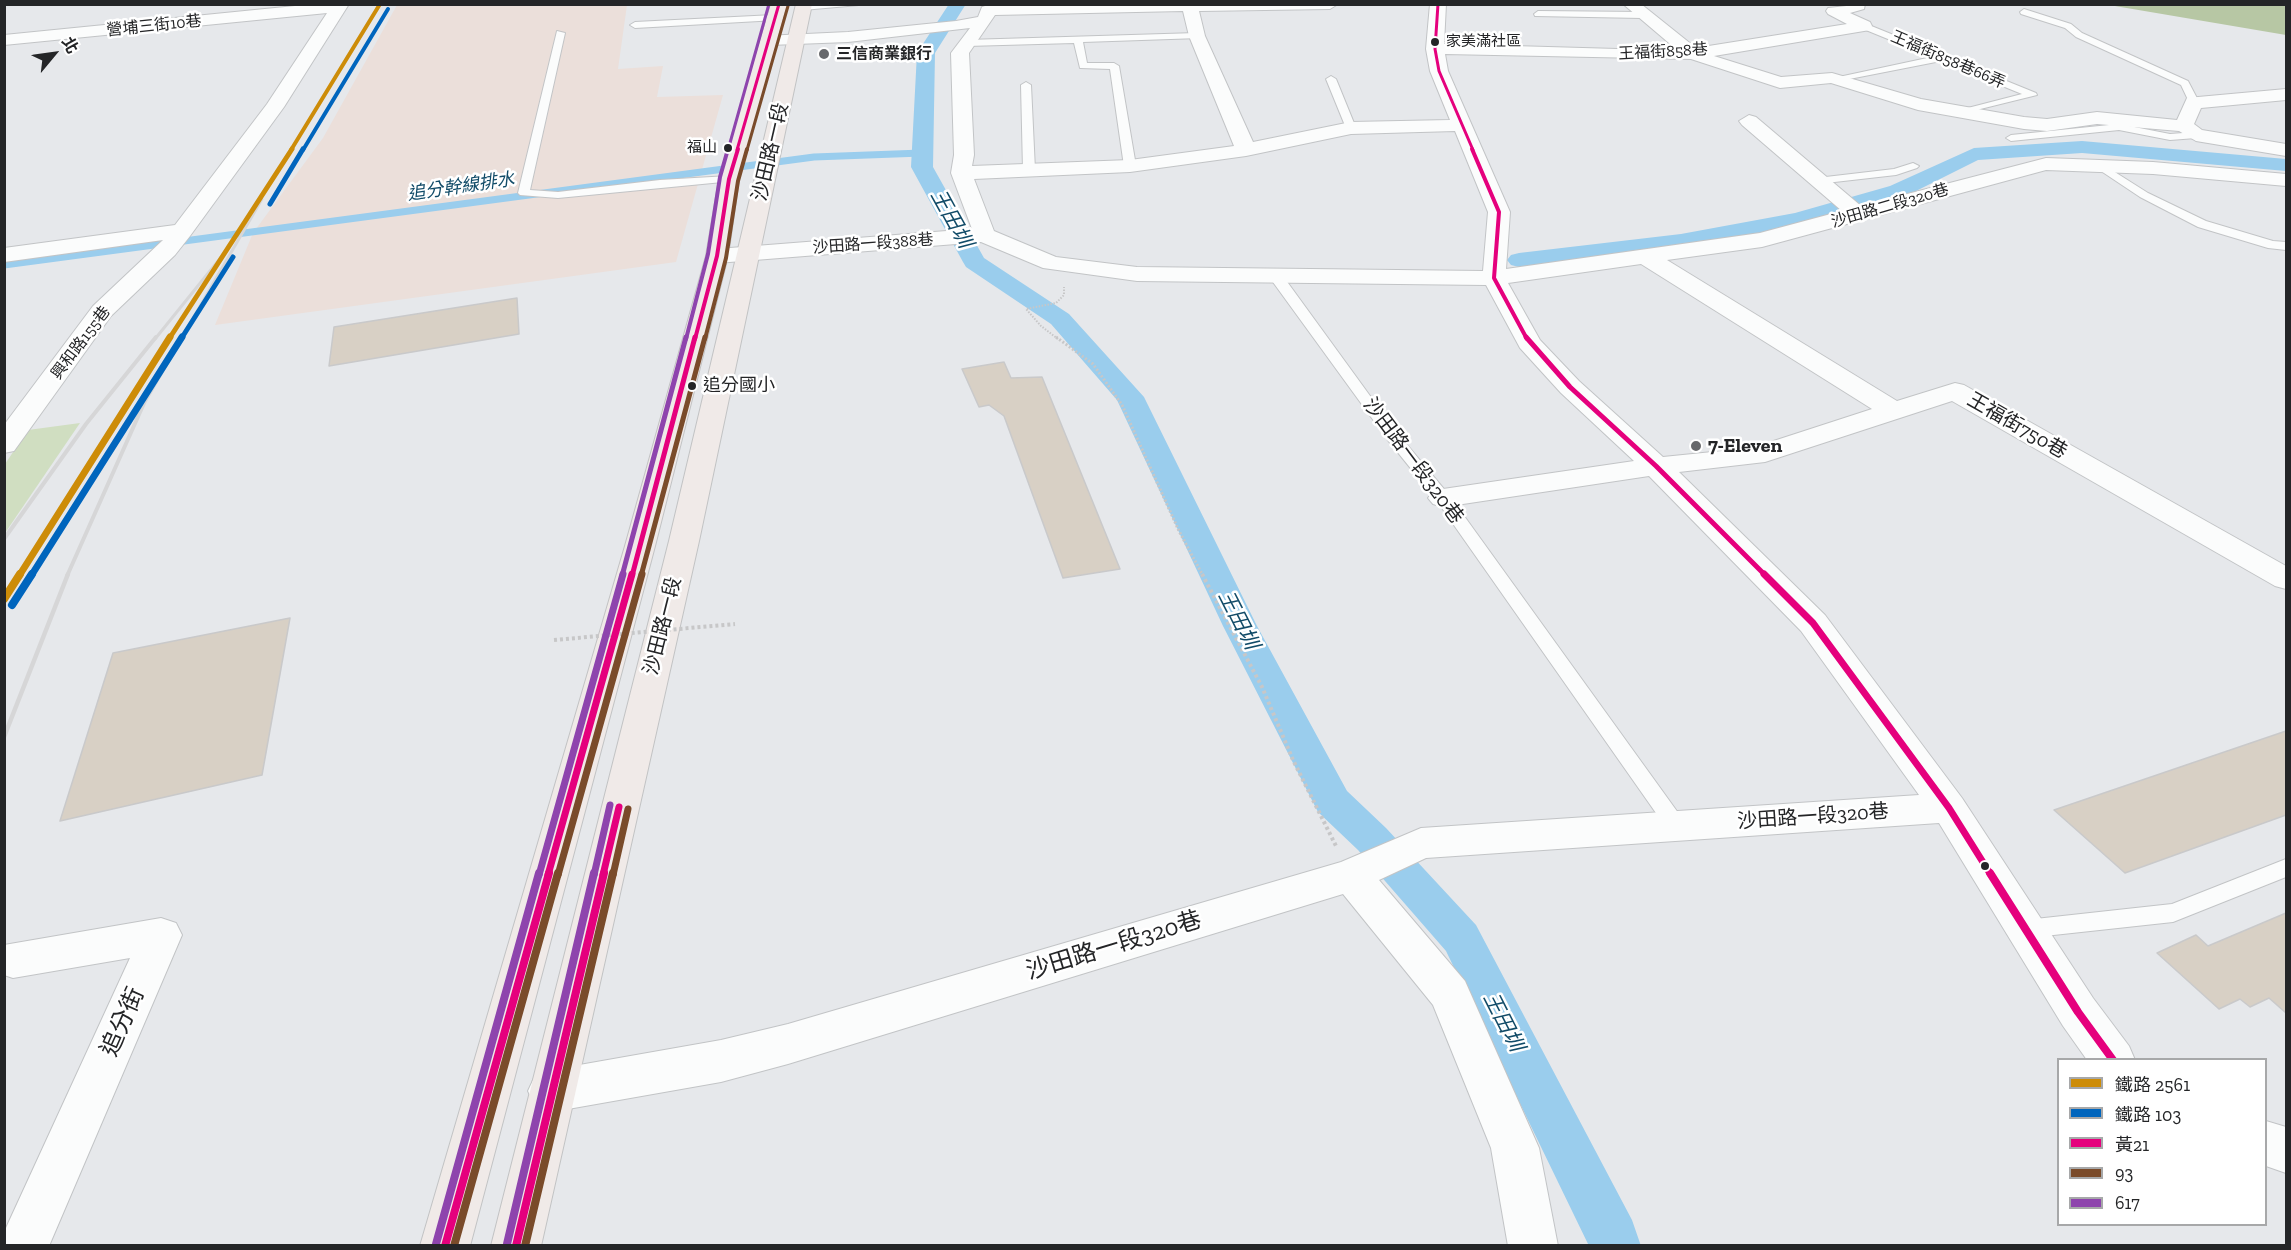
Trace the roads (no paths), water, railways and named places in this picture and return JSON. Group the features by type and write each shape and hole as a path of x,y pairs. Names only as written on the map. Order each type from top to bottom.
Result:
{"main road":[{"name":"沙田路一段","path":"516,1245 684,541 732,255 729,179 788,19"},
{"name":"沙田路一段","path":"445,1245 640,546 732,255 765,183 788,19"},
{"path":"640,546 684,541"}],"street":[{"path":"984,235 981,220 961,173 964,156 960,53 985,20 988,10 1330,4"},
{"path":"1438,4 1435,49 1439,71 1499,212 1494,278 1529,343 1570,387 1656,466 1813,623 1949,808 2078,1012 2112,1058"},
{"path":"1856,4 1858,6 1834,11 1864,26"},
{"name":"營埔三街10巷","path":"4,40 340,6"},
{"name":"興和路155巷","path":"4,445 102,311 175,241 275,107 340,6"},
{"path":"1190,6 1197,36 1246,150"},
{"path":"1637,10 1692,54 1780,83 1824,78 1885,96 1964,112 2048,125 2097,118 2190,130 2286,150"},
{"path":"788,19 848,37 956,26 985,20"},
{"name":"王福街858巷","path":"1435,49 1692,54 1864,26"},
{"path":"2190,130 2194,102 2223,102 2286,94"},
{"path":"1749,121 1859,215"},
{"path":"961,173 1130,166 1246,150 1351,128 1463,125"},
{"path":"2190,130 2241,175"},
{"name":"沙田路二段320巷","path":"1494,278 1762,240 2008,172 2046,164 2099,165 2286,180"},
{"name":"沙田路一段388巷","path":"732,255 984,235 1051,263 1137,274 1275,275"},
{"path":"4,255 175,241"},
{"path":"1644,256 1893,410"},
{"path":"1275,275 1494,278"},
{"name":"王福街750巷","path":"1443,498 1656,466 1755,456 1955,391 2286,579"},
{"name":"沙田路一段320巷","path":"551,1091 721,1061 788,1044 1351,875 1421,843 1949,808"},
{"path":"1351,875 1450,994 1515,1148 1533,1245"},
{"name":"追分街","path":"13,960 161,935 24,1245"},
{"path":"2267,1145 2286,1150"}],"lane":[{"path":"634,25 788,19 866,4"},
{"path":"1538,14 1637,10"},
{"path":"2024,12 2068,26 2079,35 2185,83 2194,102"},
{"name":"王福街858巷66弄","path":"1864,26 2032,95 1964,112"},
{"path":"560,33 524,193 568,194 660,183 729,179"},
{"path":"967,43 1197,36"},
{"path":"1078,40 1083,66 1114,66 1130,166"},
{"path":"1837,80 1941,58"},
{"path":"1331,79 1351,128"},
{"path":"1026,85 1029,170"},
{"path":"2011,138 2119,127 2170,137 2190,130"},
{"path":"2099,165 2144,195 2202,224 2272,245 2286,246"},
{"path":"1817,181 1896,172 1913,166"},
{"name":"沙田路一段320巷","path":"1275,275 1392,436 1443,498 1677,826"},
{"path":"2026,929 2173,913 2286,868"}],"waterway":[{"name":"王田圳","path":"958,4 926,53 922,167 975,262 1060,319 1130,397 1240,626 1309,753 1332,801 1372,839 1461,938 1614,1238 1615,1246"},
{"path":"1519,260 1681,241 1798,219 1898,191 1974,154 2082,147 2286,165"},
{"name":"追分幹線排水","path":"4,265 814,157 922,153"}],"railway":[{"path":"181,339 262,199"},
{"path":"155,339 222,256"},
{"path":"4,539 86,424 156,337"},
{"path":"67,576 145,401 182,337"},
{"path":"4,737 68,574"}],"rail line":[{"name":"2561","path":"4,599 160,352 262,199 380,4"},
{"name":"103","path":"270,204 388,9"},
{"name":"103","path":"12,605 233,257"}],"place":[{"name":"家美滿社區","path":"1435,42"},
{"name":"三信商業銀行","path":"824,54"},
{"name":"福山","path":"728,148"},
{"name":"追分國小","path":"692,386"},
{"name":"7-Eleven","path":"1696,446"}]}
